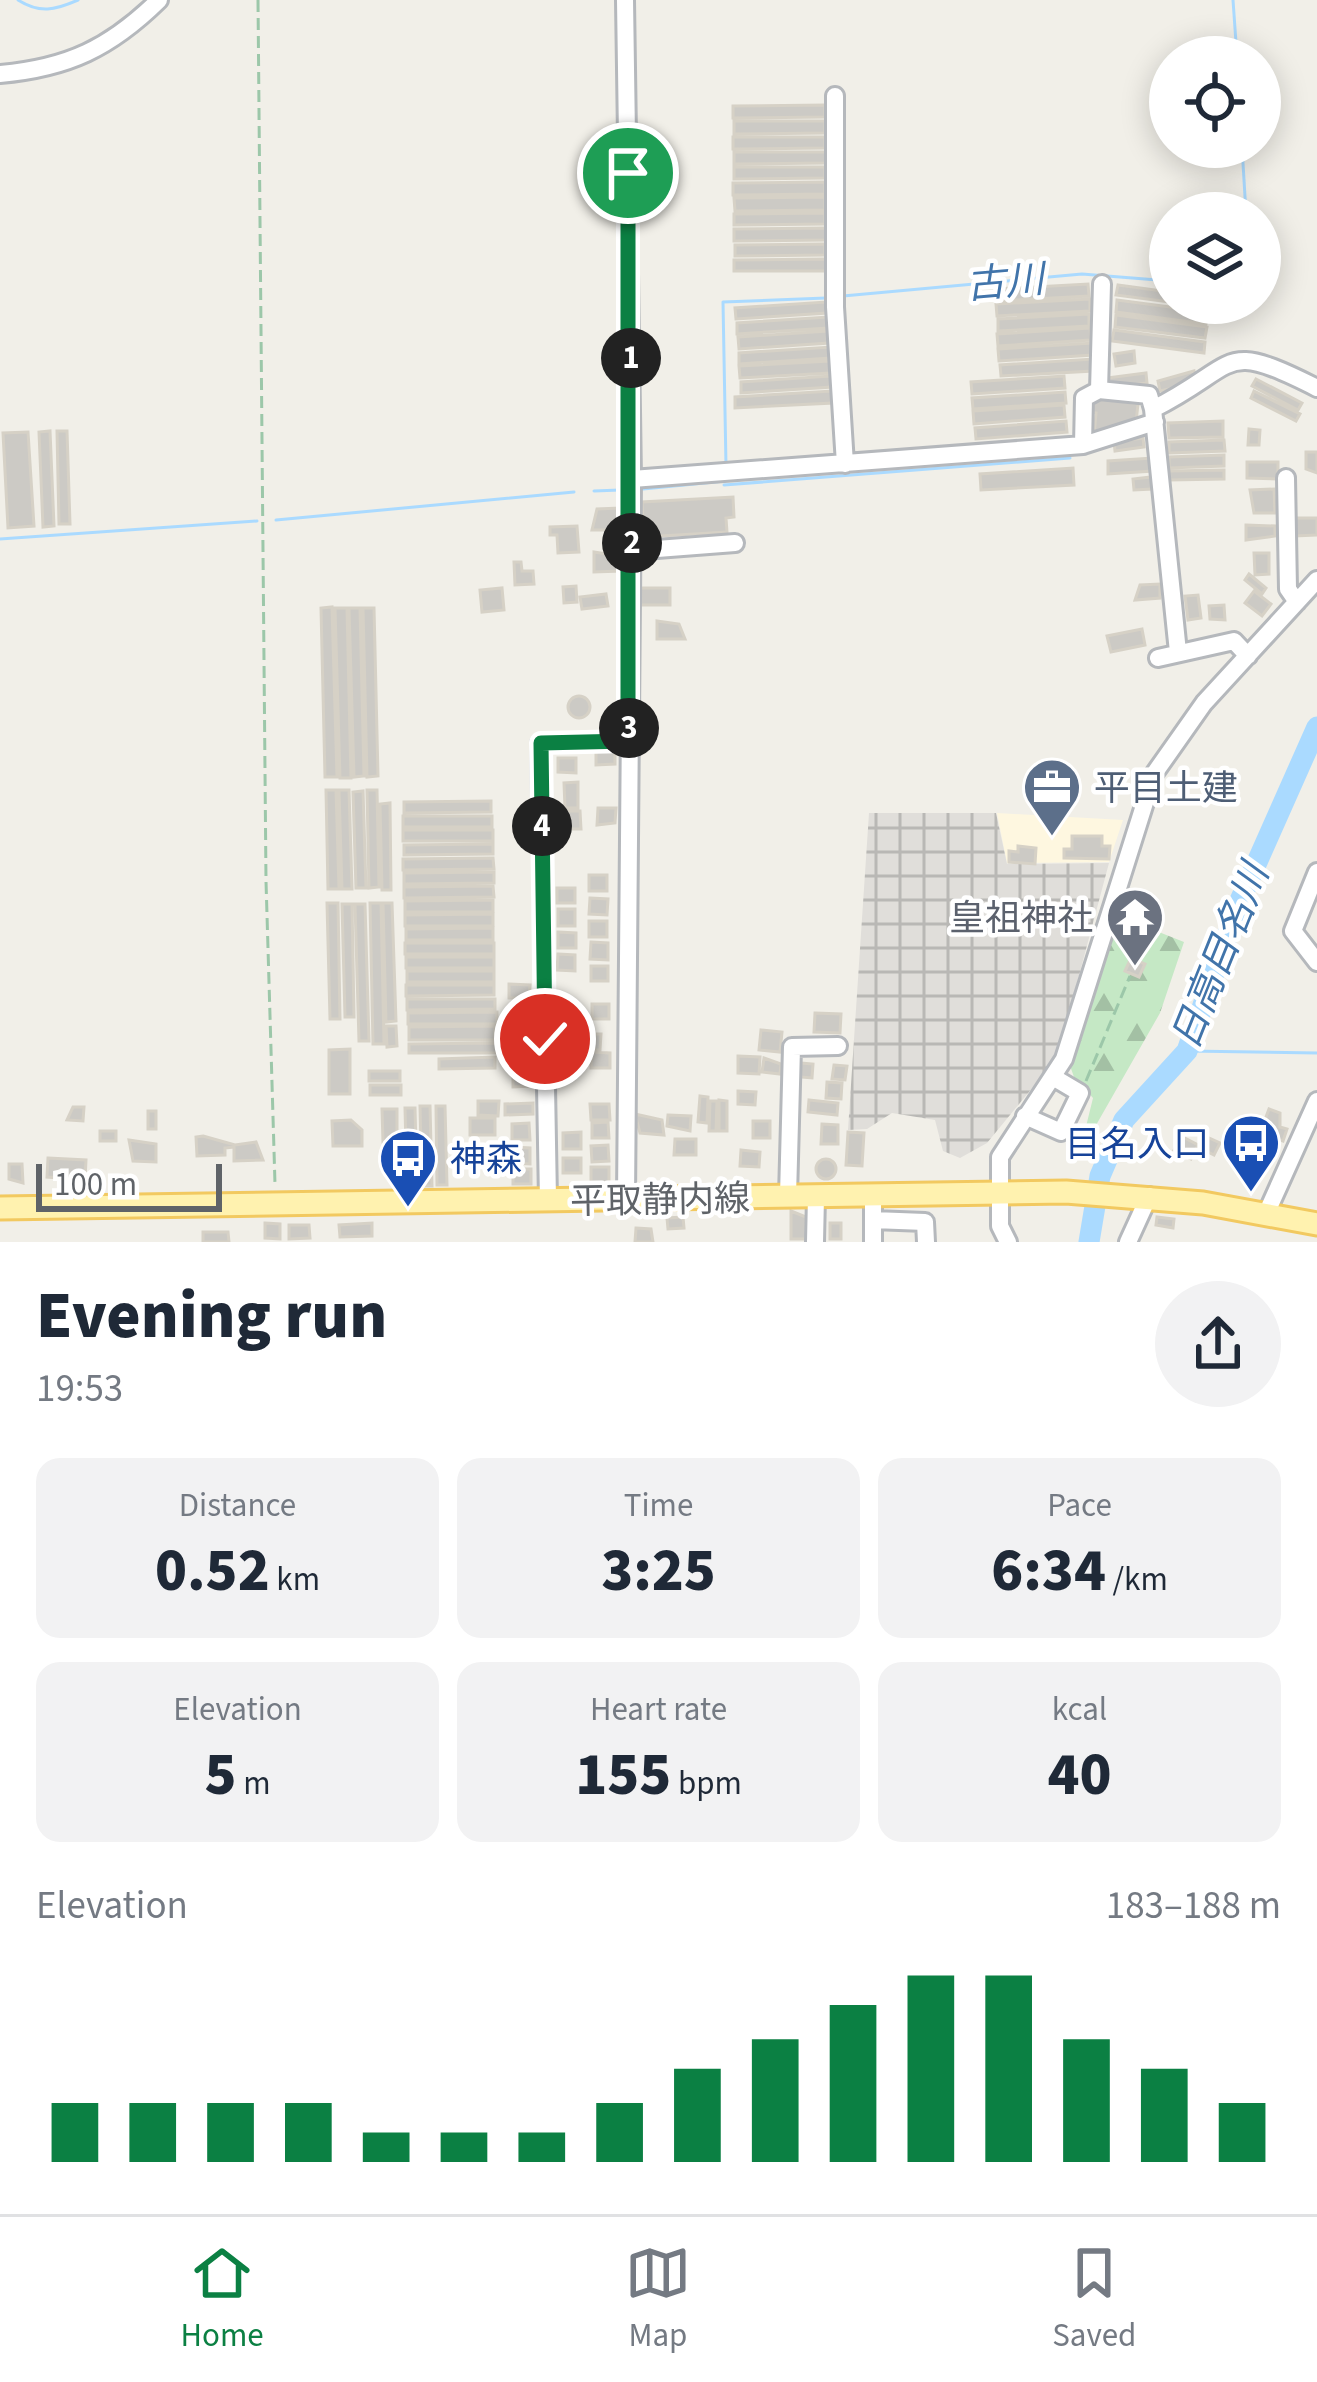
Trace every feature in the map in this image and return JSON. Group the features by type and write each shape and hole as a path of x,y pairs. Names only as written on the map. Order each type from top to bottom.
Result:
{"main road":[{"name":"平取静内線","path":"0,1208 1066,1192 1142,1196 1317,1224"}],"street":[{"path":"0,74 76,62 106,47 159,0"},
{"path":"626,0 632,479 626,1199"},
{"path":"835,96 835,307 845,464"},
{"path":"1099,390 1102,284"},
{"path":"632,479 1083,445 1154,416 1217,368 1246,358 1317,388"},
{"path":"1083,445 1080,411 1084,398 1099,390 1149,395 1178,652"},
{"path":"1286,478 1288,589 1297,602"},
{"path":"632,551 735,544"},
{"path":"1008,1242 1000,1226 1000,1156 1053,1077 1069,1044 1154,774 1177,736 1317,580"},
{"path":"1158,658 1234,641 1248,656"},
{"path":"548,1201 541,743 628,741"},
{"path":"1317,872 1293,931 1317,962"},
{"path":"788,1196 792,1047 838,1046"},
{"path":"1025,1116 1060,1132 1080,1094 1053,1077"},
{"path":"1267,1213 1317,1101"},
{"path":"873,1194 873,1242"},
{"path":"815,1196 815,1242"},
{"path":"1128,1242 1142,1196"},
{"path":"873,1220 925,1222 926,1242"}],"path":[{"path":"258,0 266,881 276,1204"},
{"path":"1080,1094 1130,976"}],"shaded area":[{"path":"869,813 996,813 1007,864 1109,863 1057,1058 987,1143 960,1158 943,1151 935,1120 892,1113 867,1129 848,1130"},
{"path":"997,813 1123,820 1109,862 1007,863"}],"green space":[{"path":"1116,915 1184,942 1160,1013 1079,1155 1093,1098 1074,1077 1069,1063"}],"building":[{"path":"825,105 825,117 733,118 733,106"},
{"path":"734,121 825,121 825,133 734,134"},
{"path":"733,137 825,137 825,148 733,149"},
{"path":"734,152 826,152 826,163 734,164"},
{"path":"734,167 825,167 825,178 734,179"},
{"path":"825,182 825,194 733,195 733,183"},
{"path":"825,197 825,210 735,211 734,198"},
{"path":"825,213 825,224 734,225 734,214"},
{"path":"826,228 826,240 734,241 734,229"},
{"path":"825,244 825,255 735,256 735,245"},
{"path":"826,259 826,271 734,271 734,260"},
{"path":"1088,284 1089,296 997,301 996,289"},
{"path":"1118,285 1149,289 1149,299 1116,295"},
{"path":"1090,299 1090,311 997,316 996,304"},
{"path":"1117,300 1149,304 1149,316 1116,312"},
{"path":"826,302 827,313 736,319 735,308"},
{"path":"1089,314 1089,326 998,331 998,319"},
{"path":"1116,315 1149,319 1149,324 1207,327 1205,338 1115,327"},
{"path":"828,317 829,328 737,334 737,323"},
{"path":"1090,328 1091,340 998,346 997,334"},
{"path":"1114,330 1205,342 1204,353 1112,341"},
{"path":"828,331 829,343 739,349 738,337"},
{"path":"1093,343 1093,355 999,361 998,349"},
{"path":"831,347 831,358 739,364 739,353"},
{"path":"1134,351 1135,363 1116,366 1114,354"},
{"path":"1093,359 1093,371 1001,376 1000,365"},
{"path":"830,361 831,373 740,378 739,366"},
{"path":"1194,371 1196,383 1174,392 1173,388 1160,391 1158,381"},
{"path":"1146,373 1147,383 1109,388 1107,378"},
{"path":"831,376 832,387 741,393 741,382"},
{"path":"1064,376 1065,388 972,394 971,382"},
{"path":"1256,379 1302,403 1298,410 1252,386"},
{"path":"832,391 833,403 735,408 735,397"},
{"path":"1254,391 1300,414 1296,421 1251,398"},
{"path":"1065,392 1066,403 973,409 972,398"},
{"path":"1097,397 1138,404 1136,422 1094,436 1096,413 1090,412"},
{"path":"1064,405 1065,417 974,424 973,411"},
{"path":"1066,421 1067,432 976,439 975,428"},
{"path":"1223,421 1223,437 1169,438 1168,423"},
{"path":"1249,429 1260,430 1259,445 1248,445"},
{"path":"50,431 54,526 43,527 39,432"},
{"path":"57,431 67,431 70,524 59,524"},
{"path":"28,432 34,526 8,528 3,433"},
{"path":"1143,438 1144,447 1115,451 1114,442"},
{"path":"1224,440 1225,451 1169,453 1169,442"},
{"path":"1306,452 1317,452 1317,473 1306,469"},
{"path":"1224,455 1224,466 1169,468 1169,457"},
{"path":"1152,458 1153,471 1108,474 1108,461"},
{"path":"1247,462 1278,462 1278,479 1247,478"},
{"path":"1073,468 1074,485 981,490 980,474"},
{"path":"1224,470 1224,479 1169,480 1169,471"},
{"path":"1151,477 1152,489 1134,490 1133,479"},
{"path":"1274,489 1275,513 1254,513 1250,490"},
{"path":"733,497 734,517 726,518 727,532 644,537 642,502"},
{"path":"620,508 621,530 592,530 597,509"},
{"path":"1295,518 1317,518 1317,535 1295,536"},
{"path":"1246,525 1275,526 1275,536 1246,540"},
{"path":"577,526 579,552 558,553 557,535 550,535 550,527"},
{"path":"594,552 620,556 621,571 594,572"},
{"path":"1254,553 1269,553 1269,574 1255,575"},
{"path":"514,562 521,562 522,571 533,571 534,584 515,585"},
{"path":"1249,574 1266,588 1262,594 1245,580"},
{"path":"1160,584 1160,598 1135,600 1140,585"},
{"path":"576,586 577,602 564,603 563,587"},
{"path":"502,588 504,610 482,612 480,590"},
{"path":"639,588 670,588 670,605 639,605"},
{"path":"1254,591 1271,604 1262,616 1245,603"},
{"path":"606,594 608,606 582,609 580,597"},
{"path":"1198,595 1201,618 1188,620 1185,596"},
{"path":"1224,605 1225,620 1210,619 1209,606"},
{"path":"332,607 337,777 325,777 321,608"},
{"path":"335,608 347,608 351,778 340,778"},
{"path":"349,608 360,608 364,776 354,777"},
{"path":"363,608 374,608 378,776 367,777"},
{"path":"657,621 679,624 685,639 657,639"},
{"path":"1142,629 1145,645 1111,652 1107,636"},
{"path":"579,696 590,707 579,718 568,707"},
{"path":"596,751 615,751 615,764 596,765"},
{"path":"558,758 576,758 576,773 558,772"},
{"path":"578,782 578,808 565,808 564,783"},
{"path":"326,790 336,790 339,889 328,889"},
{"path":"339,790 349,790 352,889 342,889"},
{"path":"367,790 377,790 379,887 369,888"},
{"path":"363,791 366,888 356,888 353,792"},
{"path":"491,801 491,812 404,813 404,802"},
{"path":"390,803 391,890 382,890 380,804"},
{"path":"598,808 616,808 615,823 597,825"},
{"path":"566,811 580,811 581,829 566,829"},
{"path":"403,816 492,816 492,827 403,827"},
{"path":"403,830 493,830 493,841 403,841"},
{"path":"1072,836 1102,836 1102,846 1110,846 1109,859 1064,858 1064,849 1072,849"},
{"path":"493,844 493,854 404,855 404,845"},
{"path":"1018,846 1036,848 1035,864 1009,862 1009,851 1018,852"},
{"path":"493,858 494,869 403,870 403,859"},
{"path":"494,872 494,883 404,884 404,873"},
{"path":"589,875 607,875 607,891 589,891"},
{"path":"493,886 494,897 404,898 404,887"},
{"path":"557,888 575,888 575,903 557,903"},
{"path":"590,898 608,899 607,915 589,914"},
{"path":"493,900 493,912 405,912 405,901"},
{"path":"327,903 338,903 340,1019 330,1019"},
{"path":"370,903 381,903 384,1044 373,1044"},
{"path":"383,903 392,903 396,1021 386,1022"},
{"path":"342,904 352,904 354,1017 345,1017"},
{"path":"355,904 365,904 369,1041 359,1041"},
{"path":"558,909 575,909 575,926 558,926"},
{"path":"493,914 493,926 405,926 405,915"},
{"path":"589,921 607,921 607,937 589,937"},
{"path":"493,928 493,940 406,940 406,929"},
{"path":"558,932 576,933 576,948 558,948"},
{"path":"591,942 608,943 608,960 590,959"},
{"path":"405,943 494,943 494,954 405,954"},
{"path":"558,954 575,955 575,971 557,970"},
{"path":"406,957 494,957 494,968 406,968"},
{"name":"皇祖神社","path":"1131,958 1145,964 1139,977 1125,971"},
{"path":"591,966 608,966 608,981 591,981"},
{"path":"407,971 494,971 494,982 407,982"},
{"path":"509,984 530,985 529,998 509,998"},
{"path":"406,985 494,985 494,995 406,996"},
{"path":"407,999 495,999 495,1009 407,1010"},
{"path":"558,1004 576,1004 577,1019 559,1020"},
{"path":"592,1004 609,1004 609,1019 592,1019"},
{"path":"530,1005 530,1021 513,1021 513,1006"},
{"path":"497,1012 497,1024 408,1024 408,1013"},
{"path":"815,1013 841,1014 840,1033 814,1032"},
{"path":"386,1026 396,1026 397,1046 387,1047"},
{"path":"495,1026 495,1040 409,1040 409,1027"},
{"path":"512,1027 531,1027 531,1042 512,1042"},
{"path":"761,1030 782,1032 780,1052 759,1050"},
{"path":"583,1034 601,1034 600,1050 583,1050"},
{"path":"498,1043 498,1053 409,1053 409,1044"},
{"path":"530,1048 531,1064 513,1065 512,1049"},
{"path":"350,1049 350,1094 329,1094 329,1050"},
{"path":"559,1050 577,1050 578,1066 560,1066"},
{"path":"591,1052 610,1053 610,1068 591,1068"},
{"path":"738,1056 760,1057 759,1074 738,1073"},
{"path":"495,1057 495,1068 439,1069 439,1059"},
{"path":"764,1058 781,1064 780,1074 762,1072"},
{"path":"801,1063 813,1064 812,1078 800,1077"},
{"path":"834,1065 847,1066 845,1080 832,1079"},
{"path":"369,1071 400,1071 400,1081 369,1081"},
{"path":"513,1071 530,1071 531,1086 513,1087"},
{"path":"827,1082 842,1083 841,1099 826,1098"},
{"path":"370,1085 401,1085 401,1095 370,1095"},
{"path":"738,1091 756,1092 755,1105 738,1104"},
{"path":"700,1096 708,1097 707,1123 698,1122"},
{"path":"719,1100 727,1101 727,1131 719,1131"},
{"path":"809,1100 838,1103 837,1115 808,1112"},
{"path":"478,1101 499,1101 498,1116 478,1115"},
{"path":"710,1101 717,1101 716,1131 709,1131"},
{"path":"533,1103 533,1114 505,1115 505,1104"},
{"path":"590,1104 609,1104 610,1120 591,1120"},
{"path":"420,1106 430,1106 432,1186 422,1186"},
{"path":"436,1106 445,1106 447,1185 437,1185"},
{"path":"73,1107 84,1107 83,1121 67,1120"},
{"path":"405,1108 415,1108 417,1186 407,1186"},
{"path":"382,1109 397,1109 397,1142 383,1142"},
{"path":"1269,1109 1280,1113 1280,1127 1287,1129 1283,1141 1260,1133"},
{"path":"148,1111 156,1111 156,1129 148,1129"},
{"path":"635,1114 662,1120 664,1135 640,1133"},
{"path":"668,1115 691,1116 690,1131 667,1126"},
{"path":"470,1118 495,1118 495,1135 470,1135"},
{"path":"351,1120 362,1130 362,1146 333,1146 332,1121"},
{"path":"753,1121 770,1121 770,1138 753,1138"},
{"path":"608,1122 609,1138 592,1138 592,1123"},
{"path":"529,1123 530,1140 512,1140 512,1124"},
{"path":"822,1124 838,1125 838,1144 821,1144"},
{"path":"100,1131 116,1131 116,1141 100,1141"},
{"path":"581,1132 581,1149 563,1149 563,1133"},
{"path":"848,1132 864,1133 862,1166 846,1165"},
{"path":"1181,1136 1198,1145 1191,1159 1174,1150"},
{"path":"196,1137 235,1145 256,1142 263,1160 234,1161 234,1147 225,1148 225,1155 197,1156"},
{"path":"1207,1137 1220,1143 1214,1155 1202,1149"},
{"path":"675,1139 696,1139 696,1155 674,1155"},
{"path":"129,1140 156,1144 156,1162 133,1161"},
{"path":"387,1145 398,1145 399,1161 388,1161"},
{"path":"608,1145 609,1161 592,1162 591,1146"},
{"path":"513,1147 530,1148 530,1164 513,1163"},
{"path":"741,1150 760,1152 759,1167 740,1166"},
{"path":"48,1158 86,1160 85,1180 47,1177"},
{"path":"563,1158 581,1158 581,1173 563,1173"},
{"path":"826,1159 836,1169 826,1179 816,1169"},
{"path":"9,1164 22,1164 23,1183 9,1179"},
{"path":"591,1167 609,1167 609,1183 591,1182"},
{"path":"513,1169 531,1169 531,1184 513,1184"},
{"path":"791,1211 806,1217 806,1239 791,1239"},
{"path":"683,1217 684,1228 668,1229 667,1218"},
{"path":"1157,1217 1174,1219 1173,1228 1156,1225"},
{"path":"265,1223 280,1224 280,1239 265,1238"},
{"path":"372,1223 372,1236 340,1237 339,1225"},
{"path":"830,1223 841,1223 841,1239 830,1239"},
{"path":"289,1225 309,1225 310,1238 289,1239"},
{"path":"636,1228 651,1229 653,1242 635,1242"},
{"path":"203,1232 228,1232 229,1242 203,1242"}],"waterway":[{"path":"18,0 48,9 78,0"},
{"name":"古川","path":"1233,0 1236,36"},
{"name":"古川","path":"1243,168 1245,192"},
{"name":"古川","path":"843,296 1082,274 1149,279"},
{"name":"古川","path":"726,466 723,302 826,298"},
{"path":"724,485 1070,458"},
{"name":"古川","path":"643,489 725,481"},
{"name":"古川","path":"594,491 620,490"},
{"name":"古川","path":"276,520 574,492"},
{"name":"古川","path":"0,539 257,521"},
{"name":"日高目名川","path":"1089,1242 1100,1176 1124,1120 1187,1051 1238,905 1317,727"},
{"path":"1187,1051 1317,1053"}],"place":[{"name":"平目土建","path":"1052,838"},
{"name":"皇祖神社","path":"1135,968"},
{"name":"目名入口","path":"1251,1194"},
{"name":"神森","path":"408,1209"}],"route":[{"path":"545,1039 541,743 628,741 632,479 628,173"}]}
